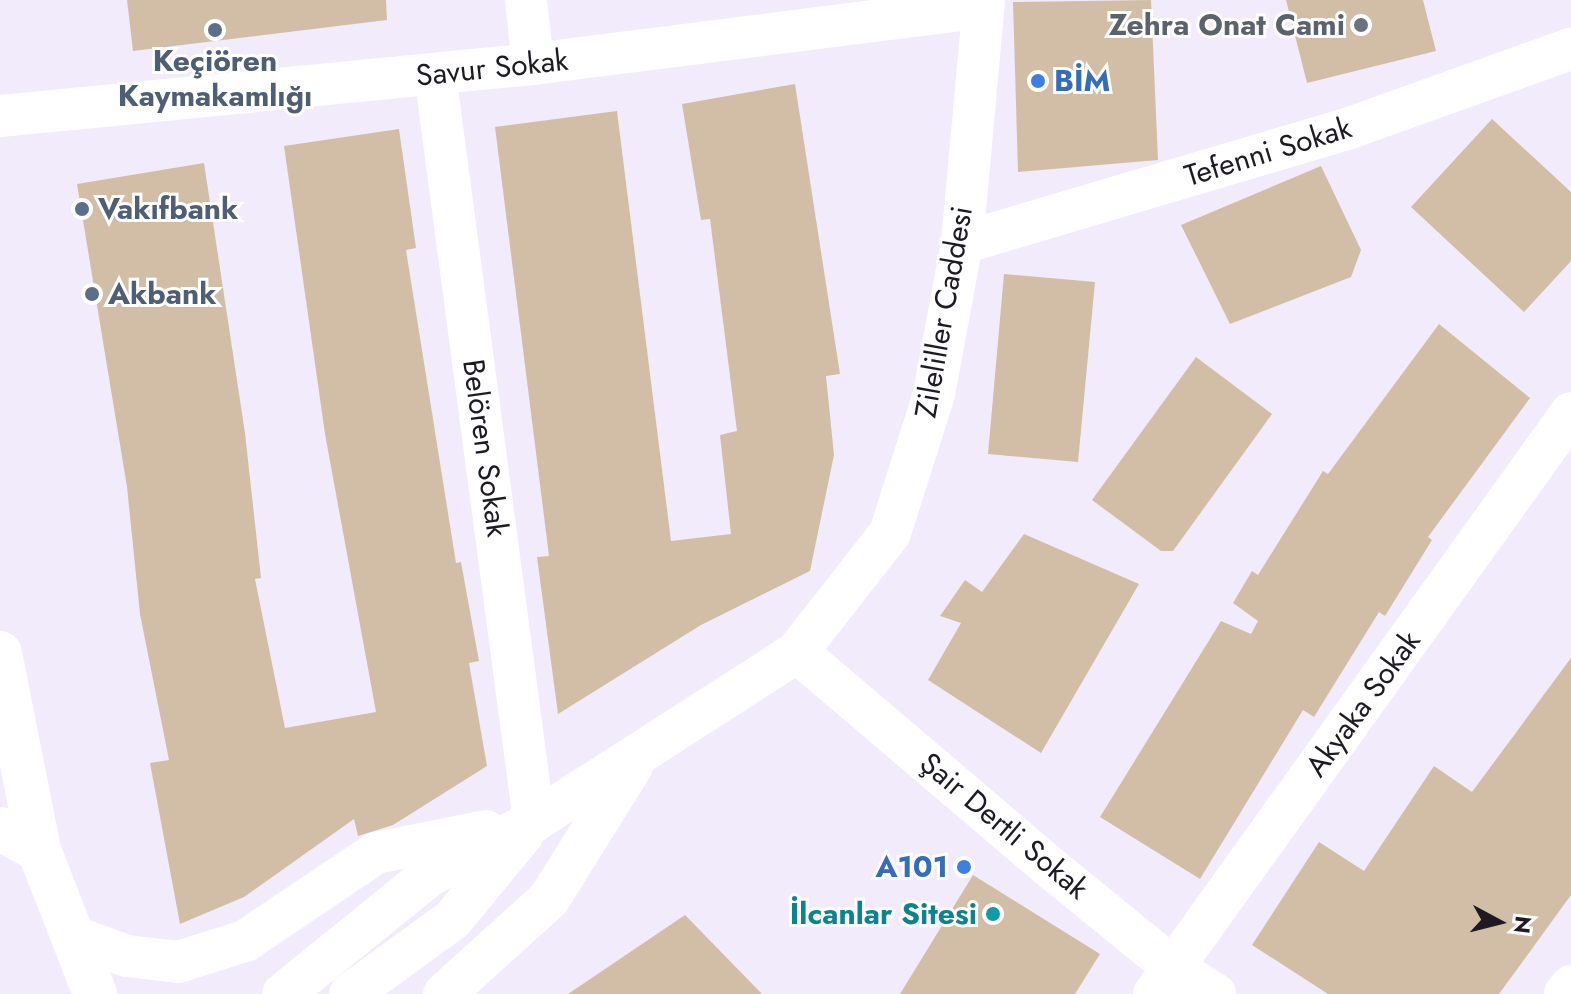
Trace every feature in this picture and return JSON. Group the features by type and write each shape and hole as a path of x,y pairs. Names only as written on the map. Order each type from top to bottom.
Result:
{"main road":[{"path":"0,653 39,850 95,994"},
{"path":"0,829 39,850"}],"street":[{"path":"526,0 533,64"},
{"name":"Savur Sokak","path":"0,116 533,64 984,3"},
{"name":"Zileliller Caddesi","path":"534,821 797,652 890,533 934,394 962,243 984,3"},
{"name":"Tefenni Sokak","path":"962,243 1347,129 1571,49"},
{"name":"Belören Sokak","path":"435,74 534,821"},
{"name":"Akyaka Sokak","path":"1164,981 1571,413"},
{"name":"Şair Dertli Sokak","path":"797,652 1164,981 1215,994"},
{"path":"444,994 549,899 639,754"},
{"path":"283,994 430,875 534,821"},
{"path":"350,994 452,920 534,821"},
{"path":"72,936 127,956 178,962 245,941 376,853 534,821"},
{"path":"1565,994 1571,986"}],"building":[{"name":"Keçiören Kaymakamlığı","path":"127,0 386,0 387,20 133,51"},
{"path":"1151,0 1158,160 1018,172 1013,2"},
{"name":"Zehra Onat Cami","path":"1286,0 1423,0 1436,51 1307,83"},
{"path":"795,84 840,374 826,376 834,455 810,571 701,625 558,714 537,557 549,556 495,127 617,111 671,541 731,534 720,435 737,431 710,219 701,220 682,104"},
{"path":"1492,119 1571,192 1571,261 1524,312 1411,207"},
{"path":"399,129 416,248 406,250 456,563 461,562 479,661 469,663 487,766 393,825 358,836 354,819 244,897 180,924 150,763 169,760 140,614 127,487 77,184 204,163 245,433 261,578 255,579 285,728 376,712 325,434 284,146"},
{"path":"1321,166 1361,250 1351,277 1230,324 1181,225"},
{"path":"1004,274 1095,282 1078,462 988,454"},
{"path":"1439,324 1530,398 1428,537 1432,540 1385,616 1379,612 1314,717 1303,710 1200,879 1100,817 1221,621 1251,634 1258,621 1233,603 1252,571 1258,575 1323,471 1328,474"},
{"path":"1196,357 1272,414 1173,551 1161,551 1092,500"},
{"path":"1024,534 1139,584 1041,753 928,680 961,623 940,616 965,580 982,592"},
{"path":"1571,658 1571,895 1499,994 1328,994 1252,945 1319,842 1364,871 1434,766 1472,792"},
{"name":"İlcanlar Sitesi","path":"973,875 1100,954 1075,994 900,994"},
{"path":"685,915 762,994 568,994"}],"place":[{"name":"Zehra Onat Cami","path":"1361,25"},
{"name":"Keçiören Kaymakamlığı","path":"215,30"},
{"name":"BİM","path":"1038,81"},
{"name":"Vakıfbank","path":"82,209"},
{"name":"Akbank","path":"92,294"},
{"name":"A101","path":"964,867"},
{"name":"İlcanlar Sitesi","path":"993,914"}]}
